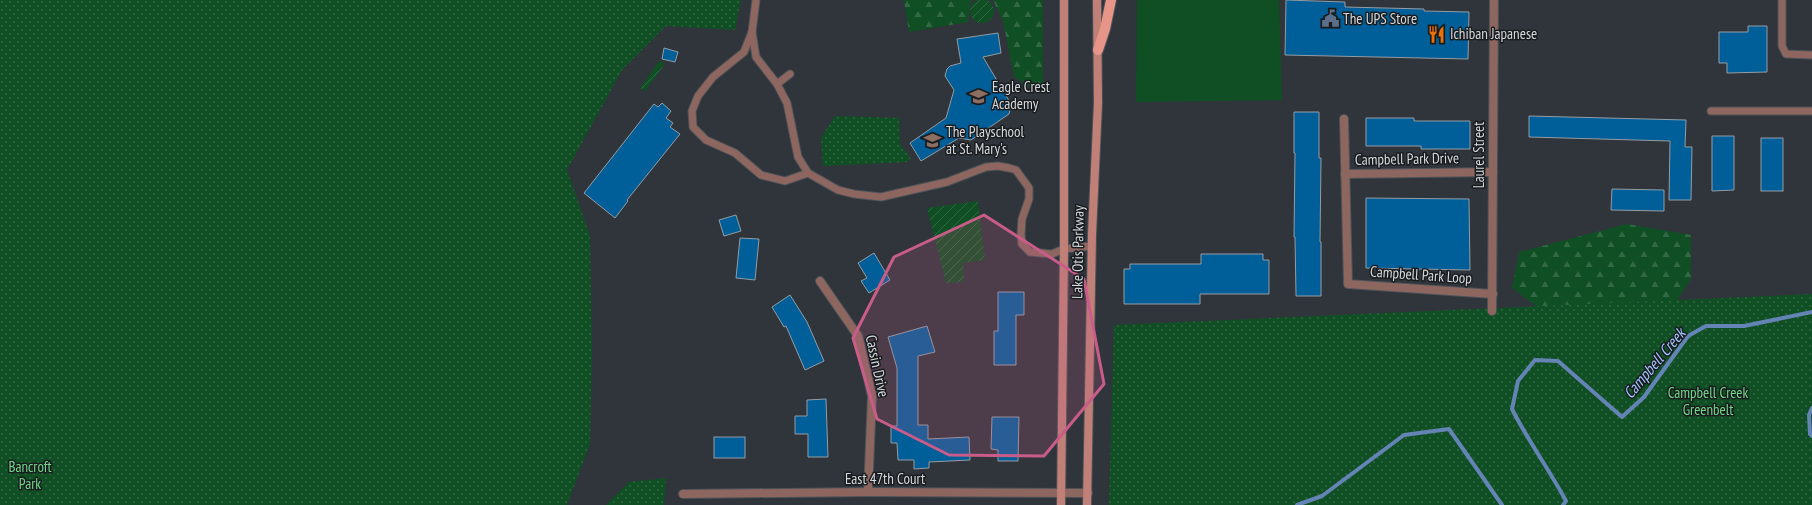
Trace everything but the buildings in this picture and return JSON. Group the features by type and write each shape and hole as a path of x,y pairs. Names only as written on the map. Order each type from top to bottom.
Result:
{"main road":[{"name":"Lake Otis Parkway","path":"1061,505 1064,249 1064,0"},
{"name":"Lake Otis Parkway","path":"1087,505 1098,0"},
{"path":"1098,50 1105,29 1111,0"}],"street":[{"name":"Laurel Street","path":"1492,311 1494,0"},
{"path":"1344,119 1346,174"},
{"name":"Campbell Park Drive","path":"1346,174 1493,172"},
{"name":"Campbell Park Loop","path":"1346,174 1348,284 1492,294"},
{"name":"Cassin Drive","path":"820,281 858,336 872,396 868,492"},
{"name":"East 47th Court","path":"683,494 868,492 1088,493"}],"lane":[{"path":"756,0 752,32 744,52 713,77 698,96 692,111 693,127 706,140 735,153 761,175 786,181 808,174"},
{"path":"1782,0 1782,46 1786,54 1812,55"},
{"path":"752,32 756,57 777,84 787,103 798,157 808,174 838,190 854,194 881,197 947,182 986,167 998,166 1009,168 1016,170 1029,188 1029,199 1022,219 1021,234 1022,244 1030,252 1052,254 1064,249 1092,246"},
{"path":"777,84 790,74"},
{"path":"1711,111 1812,111"}],"highlighted area":[{"path":"984,215 1084,279 1104,384 1044,456 949,455 877,419 853,338 894,257"}],"green space":[{"path":"982,-1 991,2 994,11 991,20 982,23 973,20 970,11 973,2"},
{"name":"Bancroft Park","path":"0,0 741,0 735,30 666,26 622,70 567,170 590,236 592,349 590,444 567,505 0,505"},
{"path":"904,0 972,0 970,2 968,22 909,32"},
{"path":"993,0 1043,0 1043,94 1014,77 1003,21"},
{"path":"1137,0 1279,0 1282,100 1136,102"},
{"path":"660,60 665,64 645,91 640,88"},
{"path":"835,116 899,118 900,144 911,159 906,162 823,166 821,138"},
{"path":"978,201 985,260 963,263 964,282 946,283 927,208"},
{"path":"1627,224 1691,235 1691,279 1667,316 1573,334 1512,288 1519,252"},
{"name":"Campbell Creek Greenbelt","path":"1812,294 1812,505 1109,505 1114,325"},
{"path":"666,478 664,505 606,505 629,482"}],"waterway":[{"name":"Campbell Creek","path":"1563,505 1566,501 1512,409 1518,381 1535,360 1558,361 1622,417 1644,397 1688,336 1706,326 1744,326 1812,312"},
{"name":"Campbell Creek","path":"1812,408 1809,415 1810,434 1812,436"},
{"name":"Campbell Creek","path":"1297,505 1322,496 1404,435 1449,429 1502,505"}],"place":[{"name":"The UPS Store","path":"1330,19"},
{"name":"Ichiban Japanese","path":"1437,34"},
{"name":"Eagle Crest Academy","path":"979,96"},
{"name":"The Playschool at St. Mary's","path":"933,141"}]}
